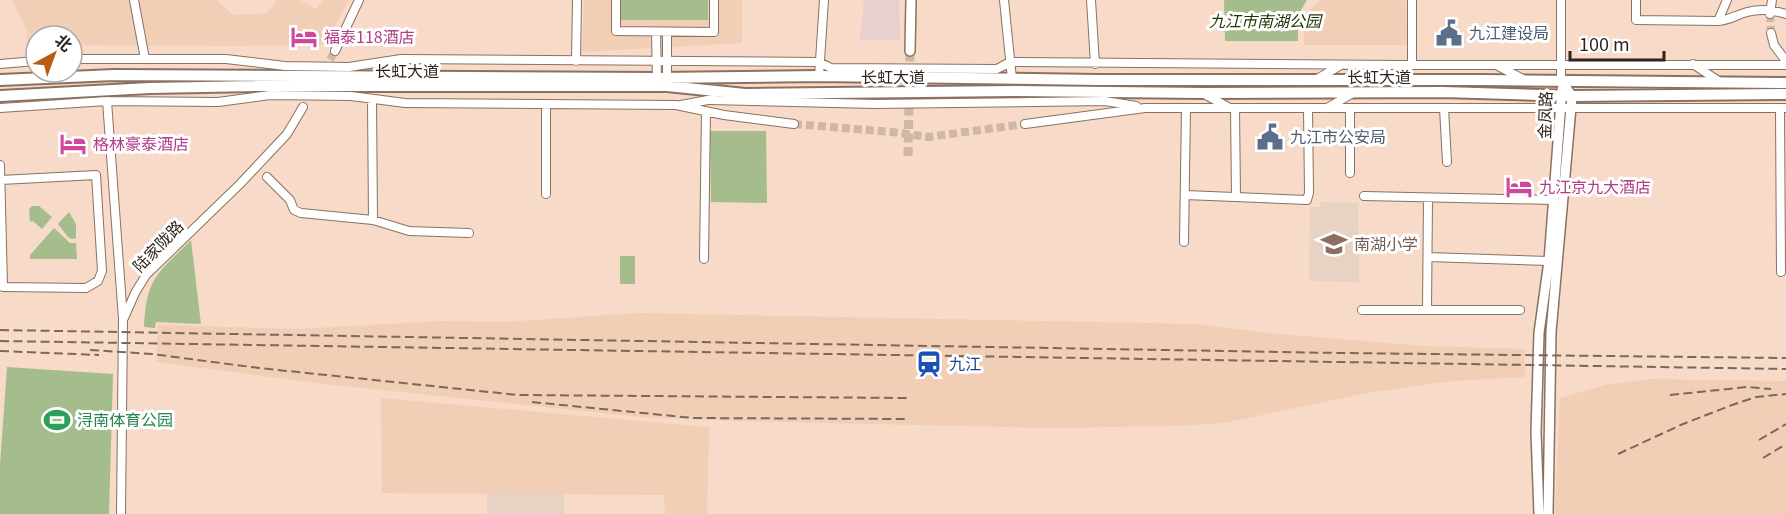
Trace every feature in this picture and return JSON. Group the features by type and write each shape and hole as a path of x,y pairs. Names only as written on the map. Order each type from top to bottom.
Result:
{"highway":[{"name":"长虹大道","path":"0,80 114,75 662,82 745,94 1013,91 1443,92 1567,96 1722,89 1786,82"},
{"name":"长虹大道","path":"0,96 150,88 662,82 819,76 1561,81 1786,94"}],"main road":[{"path":"910,0 910,51"},
{"name":"金凤路","path":"1548,514 1551,332 1567,96 1561,81"},
{"name":"金凤路","path":"1539,514 1536,407 1539,333 1566,109"}],"street":[{"path":"134,0 145,59"},
{"path":"335,51 358,0"},
{"path":"576,61 577,0"},
{"path":"616,0 616,31 714,32 714,0"},
{"path":"819,76 824,0"},
{"path":"1004,0 1011,79"},
{"path":"1091,0 1095,64"},
{"path":"1412,0 1412,65"},
{"path":"1561,81 1562,0"},
{"path":"1636,0 1636,20 1729,21 1747,12 1786,14"},
{"path":"1718,21 1727,0"},
{"path":"1770,12 1772,0"},
{"path":"656,32 657,61 662,82"},
{"path":"662,82 667,61 667,32"},
{"path":"1771,33 1774,45 1786,63"},
{"path":"84,59 226,59 285,66 349,67 401,59 819,62 831,69 997,69 1010,62 1342,65 1786,63"},
{"path":"0,64 24,62"},
{"path":"1495,64 1527,81"},
{"path":"1693,64 1722,89 1698,109"},
{"path":"1314,81 1342,65"},
{"path":"1203,93 1233,108"},
{"path":"1326,108 1353,93"},
{"path":"0,108 107,101 218,102 270,95 351,96 405,103 676,105 745,94"},
{"path":"372,99 374,220"},
{"path":"709,100 875,104 1105,101 1145,108"},
{"path":"107,101 123,319"},
{"path":"546,104 546,194"},
{"path":"676,105 794,124"},
{"name":"陆家陇路","path":"121,514 123,319 146,275 240,184 287,134 303,107"},
{"path":"1025,124 1145,108 1783,108 1781,272"},
{"path":"1184,242 1186,108"},
{"path":"1233,108 1236,197"},
{"path":"1350,108 1350,173"},
{"path":"1444,108 1447,162"},
{"path":"1185,195 1307,200 1309,193 1308,109"},
{"path":"704,259 705,111"},
{"path":"0,165 3,286 86,288 94,285 102,271 96,176 1,180"},
{"path":"267,177 290,200 294,210 301,213 374,220 409,231 470,233"},
{"path":"1364,196 1554,200"},
{"path":"1427,310 1428,198"},
{"path":"1428,257 1549,261"},
{"path":"1362,310 1520,310"}],"shaded area":[{"path":"12,0 216,0 234,15 267,13 277,0 300,0 316,9 324,0 349,0 325,45 84,45 84,24 24,24"},
{"path":"584,0 742,0 742,43 582,52"},
{"path":"864,0 899,0 900,40 860,40"},
{"path":"1320,0 1406,0 1407,45 1304,45 1305,16"},
{"name":"南湖小学","path":"1320,202 1358,203 1359,282 1309,281 1310,207 1320,207"},
{"path":"639,313 1197,324 1268,333 1425,346 1525,349 1525,377 1452,381 1367,393 1224,423 1046,428 641,417 324,384 156,362 158,325 295,329 444,321 506,322"},
{"path":"1649,379 1786,381 1786,514 1555,514 1560,398 1605,385"},
{"path":"381,398 709,427 707,514 665,514 664,495 382,493"},
{"path":"487,493 564,494 564,514 487,514"}],"green space":[{"path":"621,0 708,0 708,20 621,20"},
{"name":"九江市南湖公园","path":"1224,0 1307,0 1298,15 1298,41 1225,41"},
{"path":"710,131 766,131 767,203 711,202"},
{"path":"32,206 39,206 52,217 42,229 33,221 30,222 29,209"},
{"path":"69,212 76,224 76,238 72,239 58,224"},
{"path":"54,228 70,243 76,243 77,259 30,259 30,255"},
{"path":"191,240 201,324 156,322 155,328 144,327 151,287 162,269"},
{"path":"620,256 635,256 635,284 620,284"},
{"name":"浔南体育公园","path":"7,367 113,374 109,514 0,514 0,465"}],"tunnel":[{"path":"1770,14 1771,33"},
{"path":"324,70 335,51"},
{"path":"908,156 910,51"},
{"path":"794,124 928,137 1025,124"}],"railway":[{"path":"0,330 1340,353 1786,358"},
{"path":"0,341 1786,369"},
{"path":"90,350 152,354 259,368 518,395 908,398"},
{"path":"0,351 99,355"},
{"path":"1670,395 1747,387 1771,389"},
{"path":"1618,454 1683,424 1732,405 1756,397 1786,394"},
{"path":"532,402 693,418 906,419"},
{"path":"1759,440 1786,424"},
{"path":"1763,458 1786,444"}],"place":[{"name":"九江建设局","path":"1449,33"},
{"name":"福泰118酒店","path":"304,37"},
{"name":"九江市公安局","path":"1270,137"},
{"name":"格林豪泰酒店","path":"73,144"},
{"name":"九江京九大酒店","path":"1519,187"},
{"name":"南湖小学","path":"1334,244"},
{"name":"九江","path":"929,364"},
{"name":"浔南体育公园","path":"57,420"}]}
